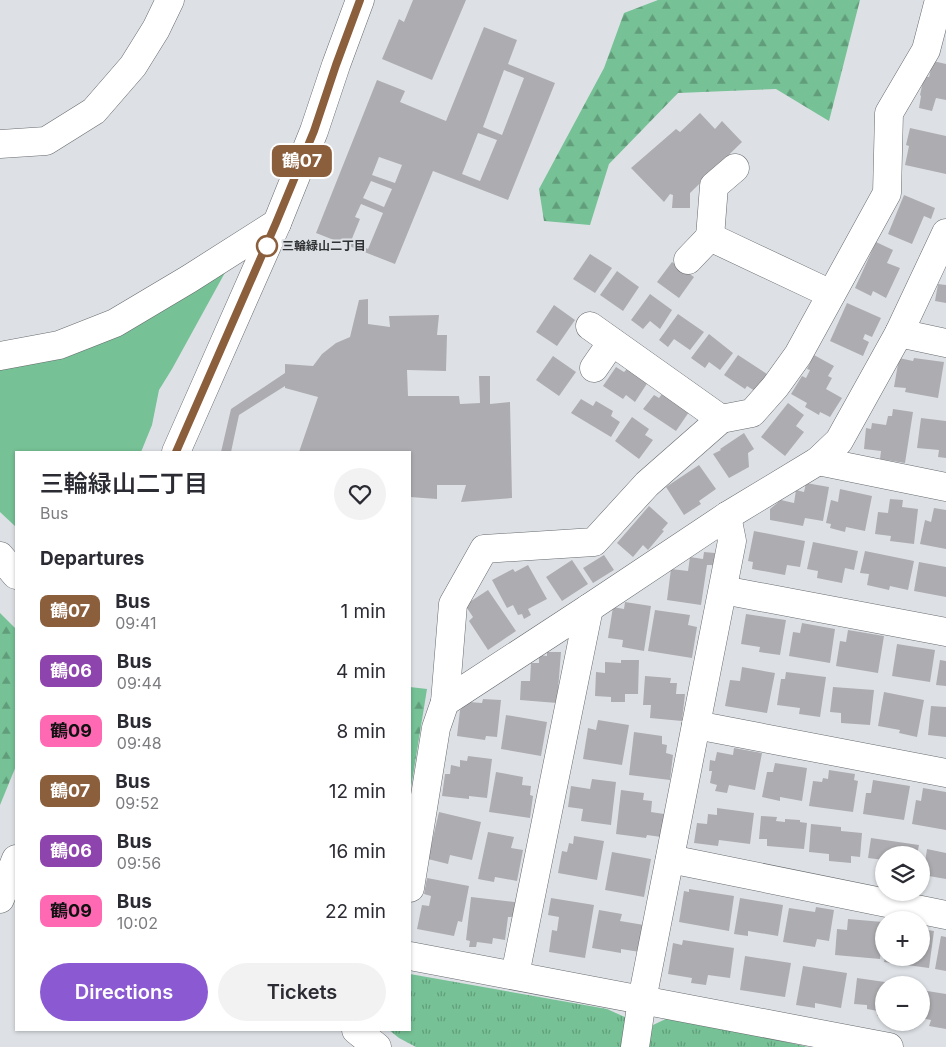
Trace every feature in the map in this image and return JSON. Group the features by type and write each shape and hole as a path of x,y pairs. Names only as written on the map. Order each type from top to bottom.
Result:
{"street":[{"path":"0,144 46,141 94,111 132,66 156,29 170,0"},
{"path":"176,451 314,131 360,0"},
{"path":"411,882 436,728 445,702 453,604 484,549 594,542 647,484 721,419 752,413 798,355 887,193 889,113 926,50 939,0"},
{"path":"688,260 710,237 714,186 735,168"},
{"path":"0,356 59,346 115,323 189,279 276,223"},
{"path":"445,702 727,516 818,461 840,440 899,333 946,233"},
{"path":"710,237 831,294"},
{"path":"590,326 721,419"},
{"path":"899,333 946,343"},
{"path":"594,368 612,342"},
{"path":"818,461 946,487"},
{"path":"635,1047 642,1000 732,541 727,516"},
{"path":"0,556 15,573"},
{"path":"723,590 946,632"},
{"path":"515,975 589,608"},
{"path":"696,725 946,773"},
{"path":"670,860 946,915"},
{"path":"0,899 15,862"},
{"path":"411,956 876,1046"},
{"path":"357,1031 377,1047"}],"green space":[{"path":"658,0 860,0 829,121 776,89 678,93 609,164 590,225 544,221 539,189 604,68 624,13"},
{"path":"233,258 159,390 152,425 141,451 15,451 15,526 0,512 0,360"},
{"path":"0,613 15,628 15,768 0,805"},
{"path":"411,687 427,689 411,788"},
{"path":"411,974 607,1009 627,1018 622,1047 416,1047 390,1031 411,1031"},
{"path":"672,1016 808,1047 648,1047 653,1025"}],"building":[{"path":"413,0 466,0 432,80 382,59 399,19 404,22"},
{"path":"484,27 517,40 508,64 555,83 508,200 433,171 395,264 316,233 377,80 405,91 400,102 446,121","holes":["504,70 524,78 502,135 483,127","478,133 497,140 480,181 462,174","379,157 402,165 395,183 372,175","371,181 392,189 384,207 363,198","361,204 383,213 368,249 351,241 360,219 355,217"]},
{"path":"933,61 946,64 946,100 936,98 932,111 919,108 924,76 929,77"},
{"path":"700,113 715,129 722,121 742,142 690,193 690,208 672,208 673,195 670,194 664,202 631,168 676,129 680,132"},
{"path":"910,128 946,136 946,174 905,165 909,146 906,145"},
{"path":"904,195 935,208 931,219 924,216 912,244 888,234"},
{"path":"876,242 893,250 887,263 900,268 886,298 873,291 871,296 855,288"},
{"path":"590,254 612,268 595,293 573,279"},
{"path":"672,262 694,277 679,298 657,282"},
{"path":"617,271 639,287 623,311 600,295"},
{"path":"938,284 946,285 946,303 935,301"},
{"path":"650,294 672,310 660,329 650,321 643,329 631,320"},
{"path":"368,299 368,324 390,327 389,316 439,315 437,335 447,335 446,371 407,370 408,396 459,396 460,404 480,403 479,376 490,376 490,404 510,402 512,498 461,502 466,485 437,485 437,499 411,497 411,451 299,451 318,397 285,388 285,386 239,415 231,451 221,451 231,409 285,373 285,364 313,366 322,354 336,343 350,337 359,300"},
{"path":"847,303 881,318 872,337 865,334 863,339 869,342 863,356 830,341"},
{"path":"554,305 575,320 557,346 536,332"},
{"path":"678,314 704,332 690,350 674,339 668,347 659,340"},
{"path":"709,334 733,353 720,370 709,362 705,368 691,358"},
{"path":"738,355 767,374 755,391 747,386 745,389 724,375"},
{"path":"814,355 834,366 828,376 832,378 826,389 842,398 830,417 820,412 819,415 805,407 807,403 791,394 802,376 806,378 810,370 807,369"},
{"path":"553,356 576,372 559,396 536,380"},
{"path":"899,358 913,361 914,358 944,362 938,398 905,392 906,388 894,387"},
{"path":"616,367 624,372 627,369 648,382 635,402 626,395 623,399 603,386"},
{"path":"662,394 689,412 676,431 643,409 654,395 659,398"},
{"path":"581,399 593,406 596,401 613,411 611,416 620,422 611,437 571,413"},
{"path":"788,403 804,415 796,426 804,432 785,456 761,437"},
{"path":"893,409 913,412 905,463 880,459 881,451 864,449 866,428 871,429 872,423 886,425 888,416 892,416"},
{"path":"632,417 649,429 645,435 653,440 639,459 615,441"},
{"path":"921,418 946,421 946,458 938,457 939,450 917,448"},
{"path":"744,433 754,449 748,453 749,467 729,478 713,454"},
{"path":"699,465 716,489 699,501 701,504 684,515 666,487"},
{"path":"806,483 829,487 823,521 805,518 803,526 770,520 770,509 781,500 794,503 796,490 804,492"},
{"path":"840,489 872,496 865,531 846,527 845,532 830,528 831,524 826,523 831,500 838,502"},
{"path":"890,499 903,500 902,507 918,509 914,544 890,541 891,536 875,534 878,512 888,513"},
{"path":"649,506 668,523 662,530 664,531 648,550 643,545 633,557 617,543"},
{"path":"934,508 946,510 946,549 920,544 925,520 931,522"},
{"path":"754,531 805,541 800,567 787,565 785,575 752,569 753,562 748,561"},
{"path":"813,542 858,551 854,570 845,568 842,583 817,578 818,571 807,569"},
{"path":"865,551 914,561 908,590 890,586 889,590 867,585 869,574 860,573"},
{"path":"704,552 715,553 713,565 707,565 701,605 667,600 671,569 688,571 690,557 703,559"},
{"path":"604,555 614,570 593,583 583,568"},
{"path":"572,560 588,584 562,601 546,577"},
{"path":"919,562 946,567 946,597 914,591"},
{"path":"528,565 547,599 528,609 531,615 524,619 522,614 518,615 513,605 507,608 492,580 513,569 515,572"},
{"path":"488,590 516,631 488,650 469,621 473,617 465,605"},
{"path":"625,602 651,606 644,651 622,647 623,640 608,638 613,607 624,609"},
{"path":"655,610 690,615 688,625 697,627 692,658 648,651"},
{"path":"746,614 786,620 780,655 759,652 760,647 741,644"},
{"path":"802,623 835,629 830,663 789,656 793,632 800,633"},
{"path":"848,630 884,636 878,673 836,666 840,641 846,642"},
{"path":"897,644 935,650 930,682 892,676"},
{"path":"547,652 561,652 557,703 520,700 521,681 530,681 531,663 539,663 539,655 547,656"},
{"path":"621,660 639,660 638,694 625,694 625,702 611,702 611,697 595,696 596,672 605,673 605,662 621,663"},
{"path":"940,660 946,661 946,686 936,685"},
{"path":"742,667 775,673 767,713 725,706 730,680 740,681"},
{"path":"786,672 826,677 820,717 799,714 800,708 777,705 781,679 785,679"},
{"path":"645,676 671,678 670,683 677,683 676,694 685,694 682,721 650,718 651,705 643,705"},
{"path":"833,687 874,690 870,725 841,723 841,713 830,712"},
{"path":"884,692 924,700 917,737 899,733 900,730 878,726"},
{"path":"483,699 501,700 497,737 486,736 485,740 457,736 460,710 469,702 482,703"},
{"path":"931,706 946,707 946,737 928,735"},
{"path":"506,715 547,722 541,756 501,749"},
{"path":"598,720 629,725 622,765 583,759 588,728 596,730"},
{"path":"634,732 662,736 662,744 667,745 666,753 673,755 670,780 629,775"},
{"path":"734,748 762,753 755,790 729,785 727,793 715,791 717,785 710,783 712,771 709,771 710,760 715,761 717,752 733,755"},
{"path":"468,756 492,759 487,798 469,796 469,799 442,796 445,774 450,774 451,765 460,767 460,760 467,761"},
{"path":"775,763 807,768 802,801 780,797 780,801 762,797 767,772 773,772"},
{"path":"829,770 855,774 854,780 858,781 853,812 809,806 813,781 822,782 823,778 828,779"},
{"path":"496,772 523,777 522,785 531,786 530,795 533,796 530,818 489,812"},
{"path":"592,779 616,782 611,825 581,821 583,809 568,807 571,786 590,789"},
{"path":"873,780 910,786 904,820 863,814 866,793 871,793"},
{"path":"923,788 946,792 946,830 912,824 916,800 921,801"},
{"path":"621,790 644,793 643,800 652,801 651,812 664,814 661,837 647,835 646,838 616,834"},
{"path":"717,808 754,813 750,844 719,840 718,846 694,843 697,823 707,824 708,814 717,815"},
{"path":"439,812 481,822 472,860 450,855 448,864 428,859"},
{"path":"761,816 777,817 776,821 785,822 785,819 800,820 800,822 807,823 804,849 767,846 767,839 759,839"},
{"path":"811,824 841,827 841,831 862,833 860,857 851,856 851,863 829,861 829,854 809,852"},
{"path":"488,832 514,837 511,848 523,850 517,881 495,877 494,882 478,879"},
{"path":"574,836 604,841 597,880 558,873 562,851 567,852 569,843 573,844"},
{"path":"871,838 919,845 875,846 875,859 868,858"},
{"path":"930,850 946,853 946,879 930,876"},
{"path":"612,852 651,859 644,897 605,890"},
{"path":"427,878 469,886 462,922 458,921 454,936 417,929 422,905 429,906 431,896 424,894"},
{"path":"689,889 734,896 729,931 679,922 684,891 689,892"},
{"path":"471,897 515,902 513,917 508,917 505,940 493,938 492,944 477,942 476,947 469,947 470,941 466,940"},
{"path":"551,898 594,905 585,958 549,952 552,930 557,931 559,917 548,915"},
{"path":"740,898 783,905 778,936 748,931 748,936 734,934"},
{"path":"816,907 834,910 829,941 817,939 815,947 783,942 789,908 815,912"},
{"path":"599,910 622,914 620,921 644,925 640,952 621,949 621,953 592,948"},
{"path":"848,919 875,921 875,959 835,955 837,929 847,930"},
{"path":"930,930 934,931 930,961"},
{"path":"941,936 946,937 946,971 935,969"},
{"path":"683,940 734,948 730,978 708,975 706,985 691,983 692,978 668,974 673,943 682,945"},
{"path":"745,956 791,963 785,997 740,990"},
{"path":"803,966 847,973 841,1008 815,1003 815,1008 796,1005"},
{"path":"857,978 875,981 875,1010 867,1009 867,1005 854,1004"},
{"path":"930,991 946,994 946,1029 930,1026"}],"bus line":[{"name":"鶴07","path":"176,451 314,131 360,0"}],"place":[{"name":"三輪緑山二丁目","path":"267,246"}]}
